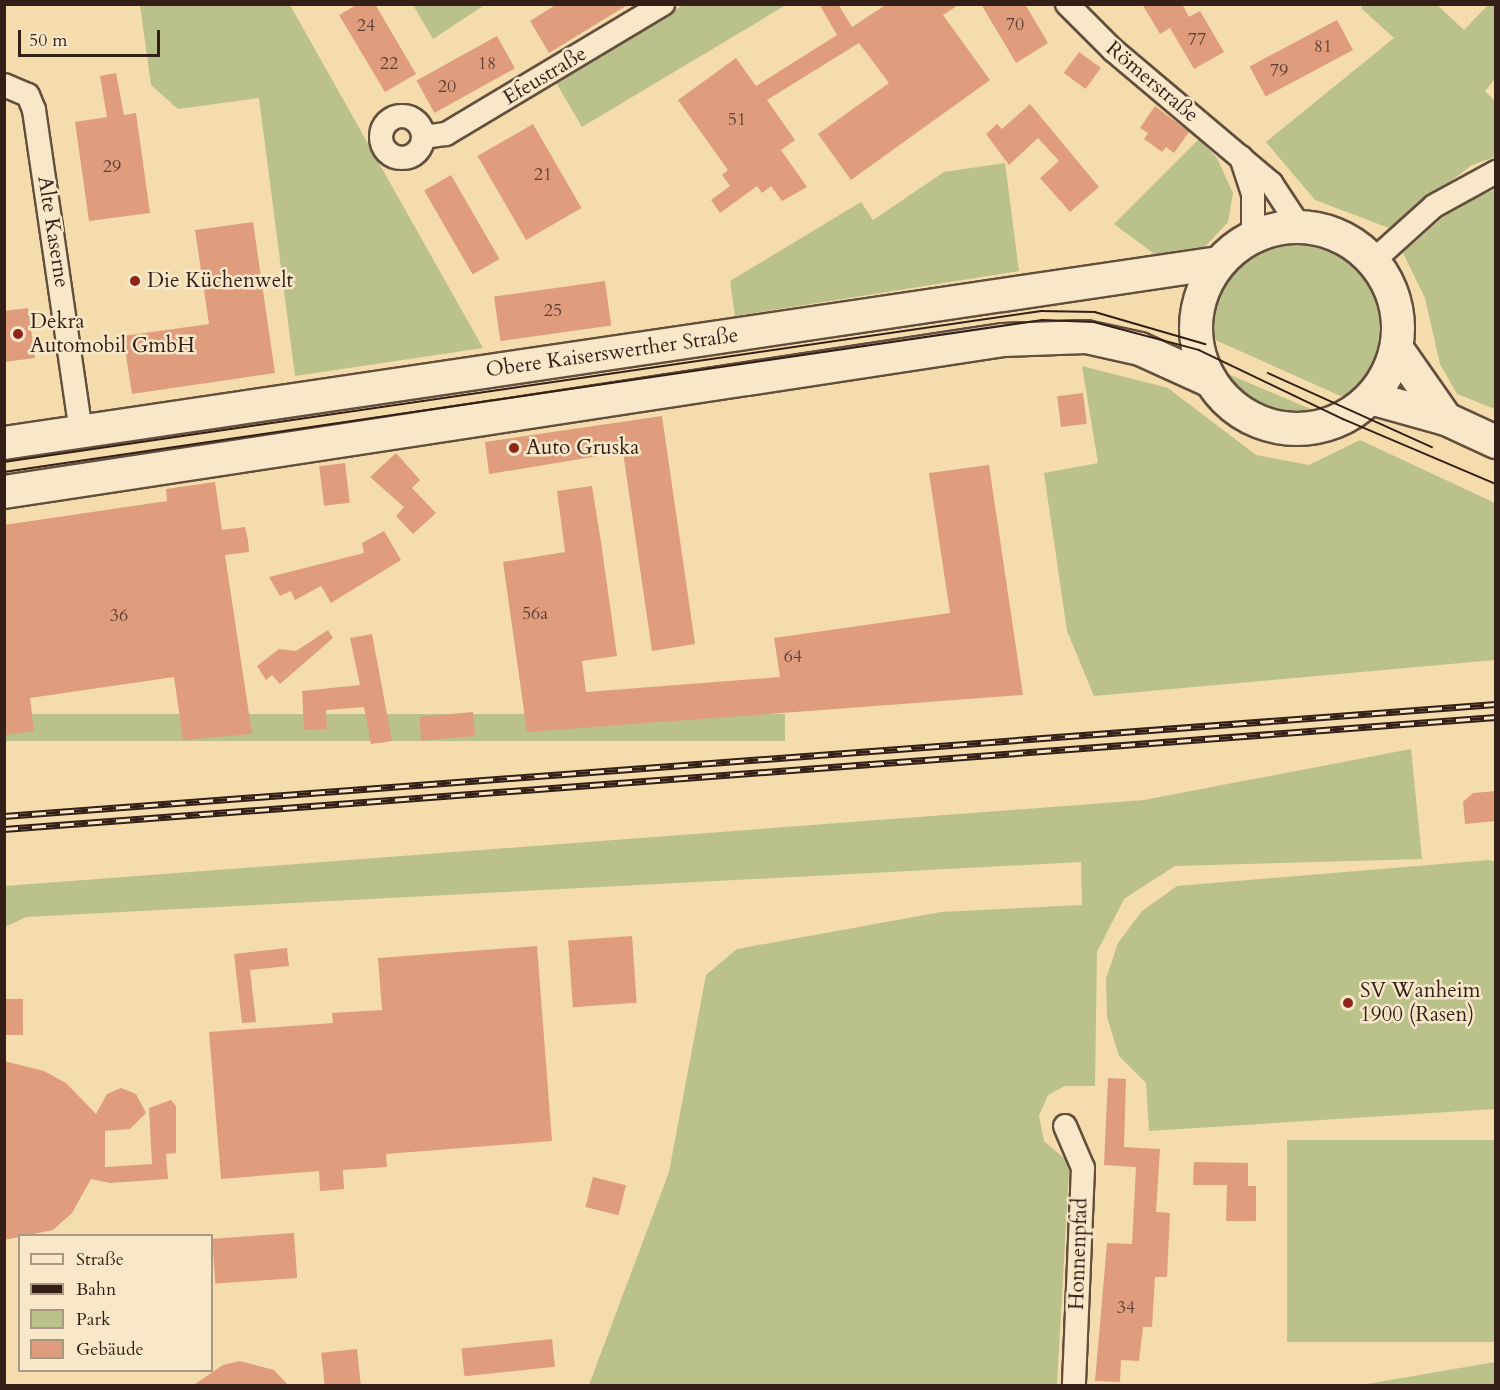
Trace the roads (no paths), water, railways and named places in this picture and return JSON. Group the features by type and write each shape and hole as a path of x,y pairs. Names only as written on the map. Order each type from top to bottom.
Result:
{"street":[{"name":"Efeustraße","path":"424,137 446,134 663,4"},
{"name":"Römerstraße","path":"1067,4 1113,50 1241,156 1270,183 1300,227"},
{"name":"Alte Kaserne","path":"4,86 28,95 34,110 81,432"},
{"path":"1241,156 1253,193 1253,237"},
{"path":"1373,261 1434,206 1496,172"},
{"path":"1300,227 1335,235 1373,261 1392,292 1398,320 1396,349 1387,375 1371,398 1343,419 1314,428 1284,429 1256,420 1230,404 1211,381 1198,350 1197,313 1205,286 1219,263 1253,237 1300,227"},
{"name":"Obere Kaiserswerther Straße","path":"4,443 1219,263"},
{"name":"Obere Kaiserswerther Straße","path":"4,492 1003,340 1086,337 1140,349 1211,381"},
{"path":"1396,349 1446,419"},
{"path":"1371,398 1446,419 1496,442"},
{"name":"Honnenpfad","path":"1065,1126 1083,1168 1074,1386"}],"tram line":[{"path":"4,462 1041,311 1095,312 1205,344"},
{"path":"4,472 1042,320 1094,322 1199,350 1343,419 1496,484"},
{"path":"1268,373 1432,447"}],"railway":[{"path":"4,816 1496,704"},
{"path":"4,829 1496,717"}],"place":[{"name":"Die Küchenwelt","path":"135,281"},
{"name":"Dekra Automobil GmbH","path":"18,334"},
{"name":"Auto Gruska","path":"514,448"},
{"name":"SV Wanheim 1900 (Rasen)","path":"1348,1003"}]}
